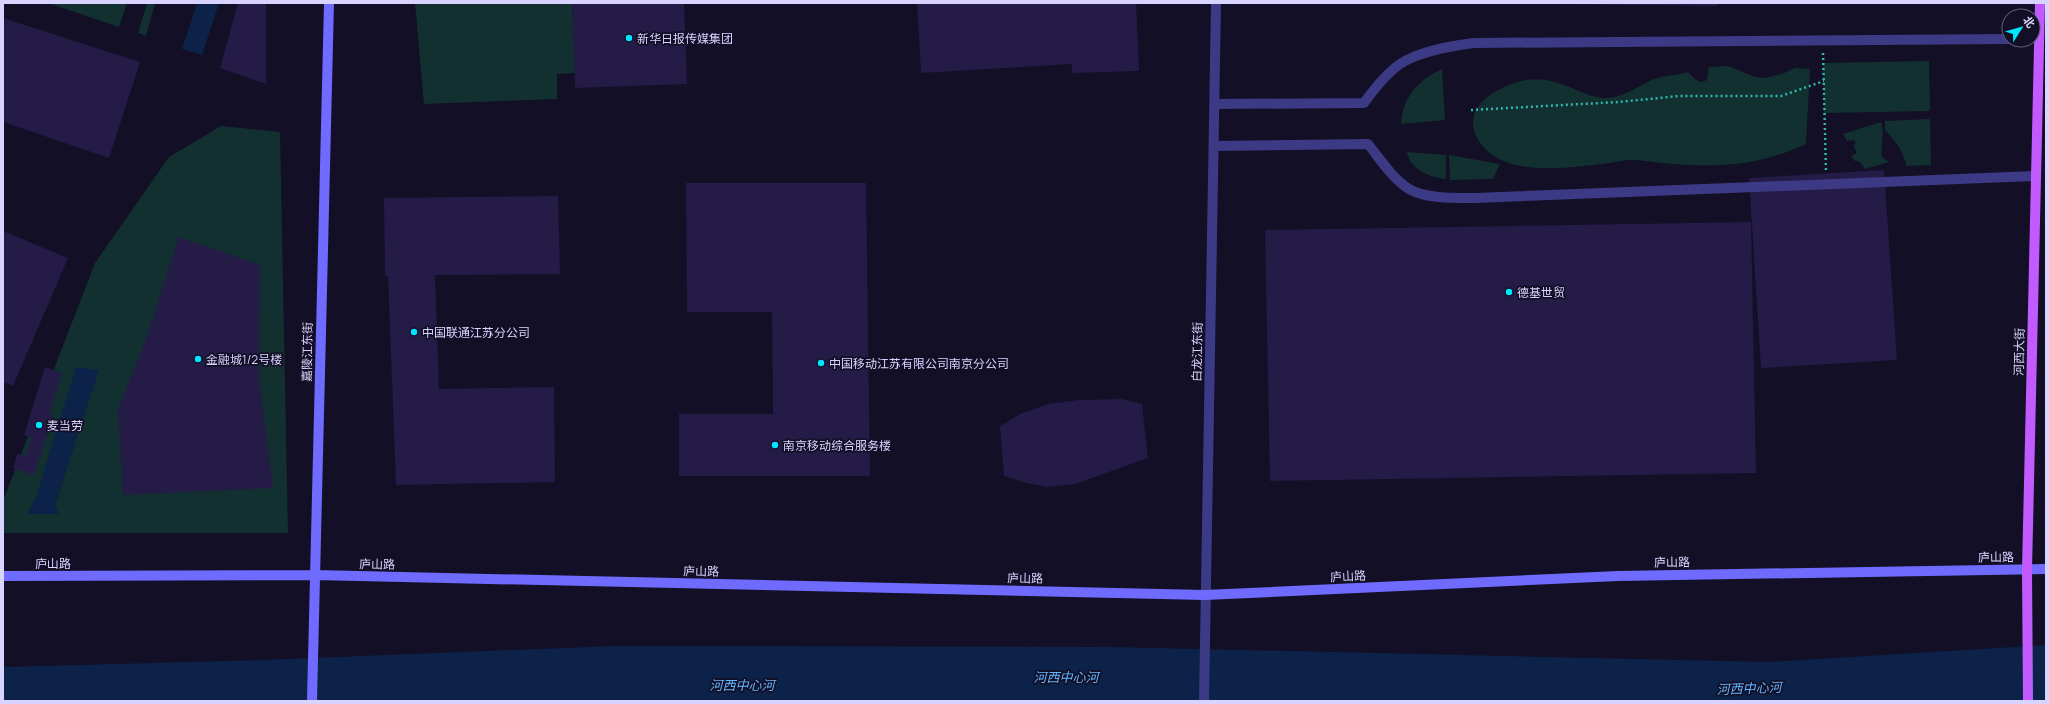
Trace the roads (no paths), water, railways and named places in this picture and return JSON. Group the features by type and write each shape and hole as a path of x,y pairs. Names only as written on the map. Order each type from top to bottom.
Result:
{"main road":[{"name":"嘉陵江东街","path":"312,701 329,3"},
{"name":"河西大街","path":"2028,701 2027,570 2036,176 2036,48"},
{"name":"庐山路","path":"3,576 315,575 1205,595 1618,576 2046,569"}],"street":[{"name":"白龙江东街","path":"1204,701 1216,104 1216,3"},
{"path":"1216,104 1364,103 1379,84 1400,64 1439,48 1474,43 2001,39"},
{"path":"1215,146 1368,144 1387,168 1410,190 1441,198 1476,198 2036,176"}],"water":[{"path":"197,3 219,3 202,55 182,49"},
{"path":"76,367 99,370 55,505 59,514 28,514 36,497"},
{"name":"河西中心河","path":"2046,645 2046,701 3,701 3,667 262,660 613,646 1113,647 1768,662"}],"place":[{"name":"新华日报传媒集团","path":"629,38"},
{"name":"德基世贸","path":"1509,292"},
{"name":"中国联通江苏分公司","path":"414,332"},
{"name":"金融城1/2号楼","path":"198,359"},
{"name":"中国移动江苏有限公司南京分公司","path":"821,363"},
{"name":"麦当劳","path":"39,425"},
{"name":"南京移动综合服务楼","path":"775,445"}]}
